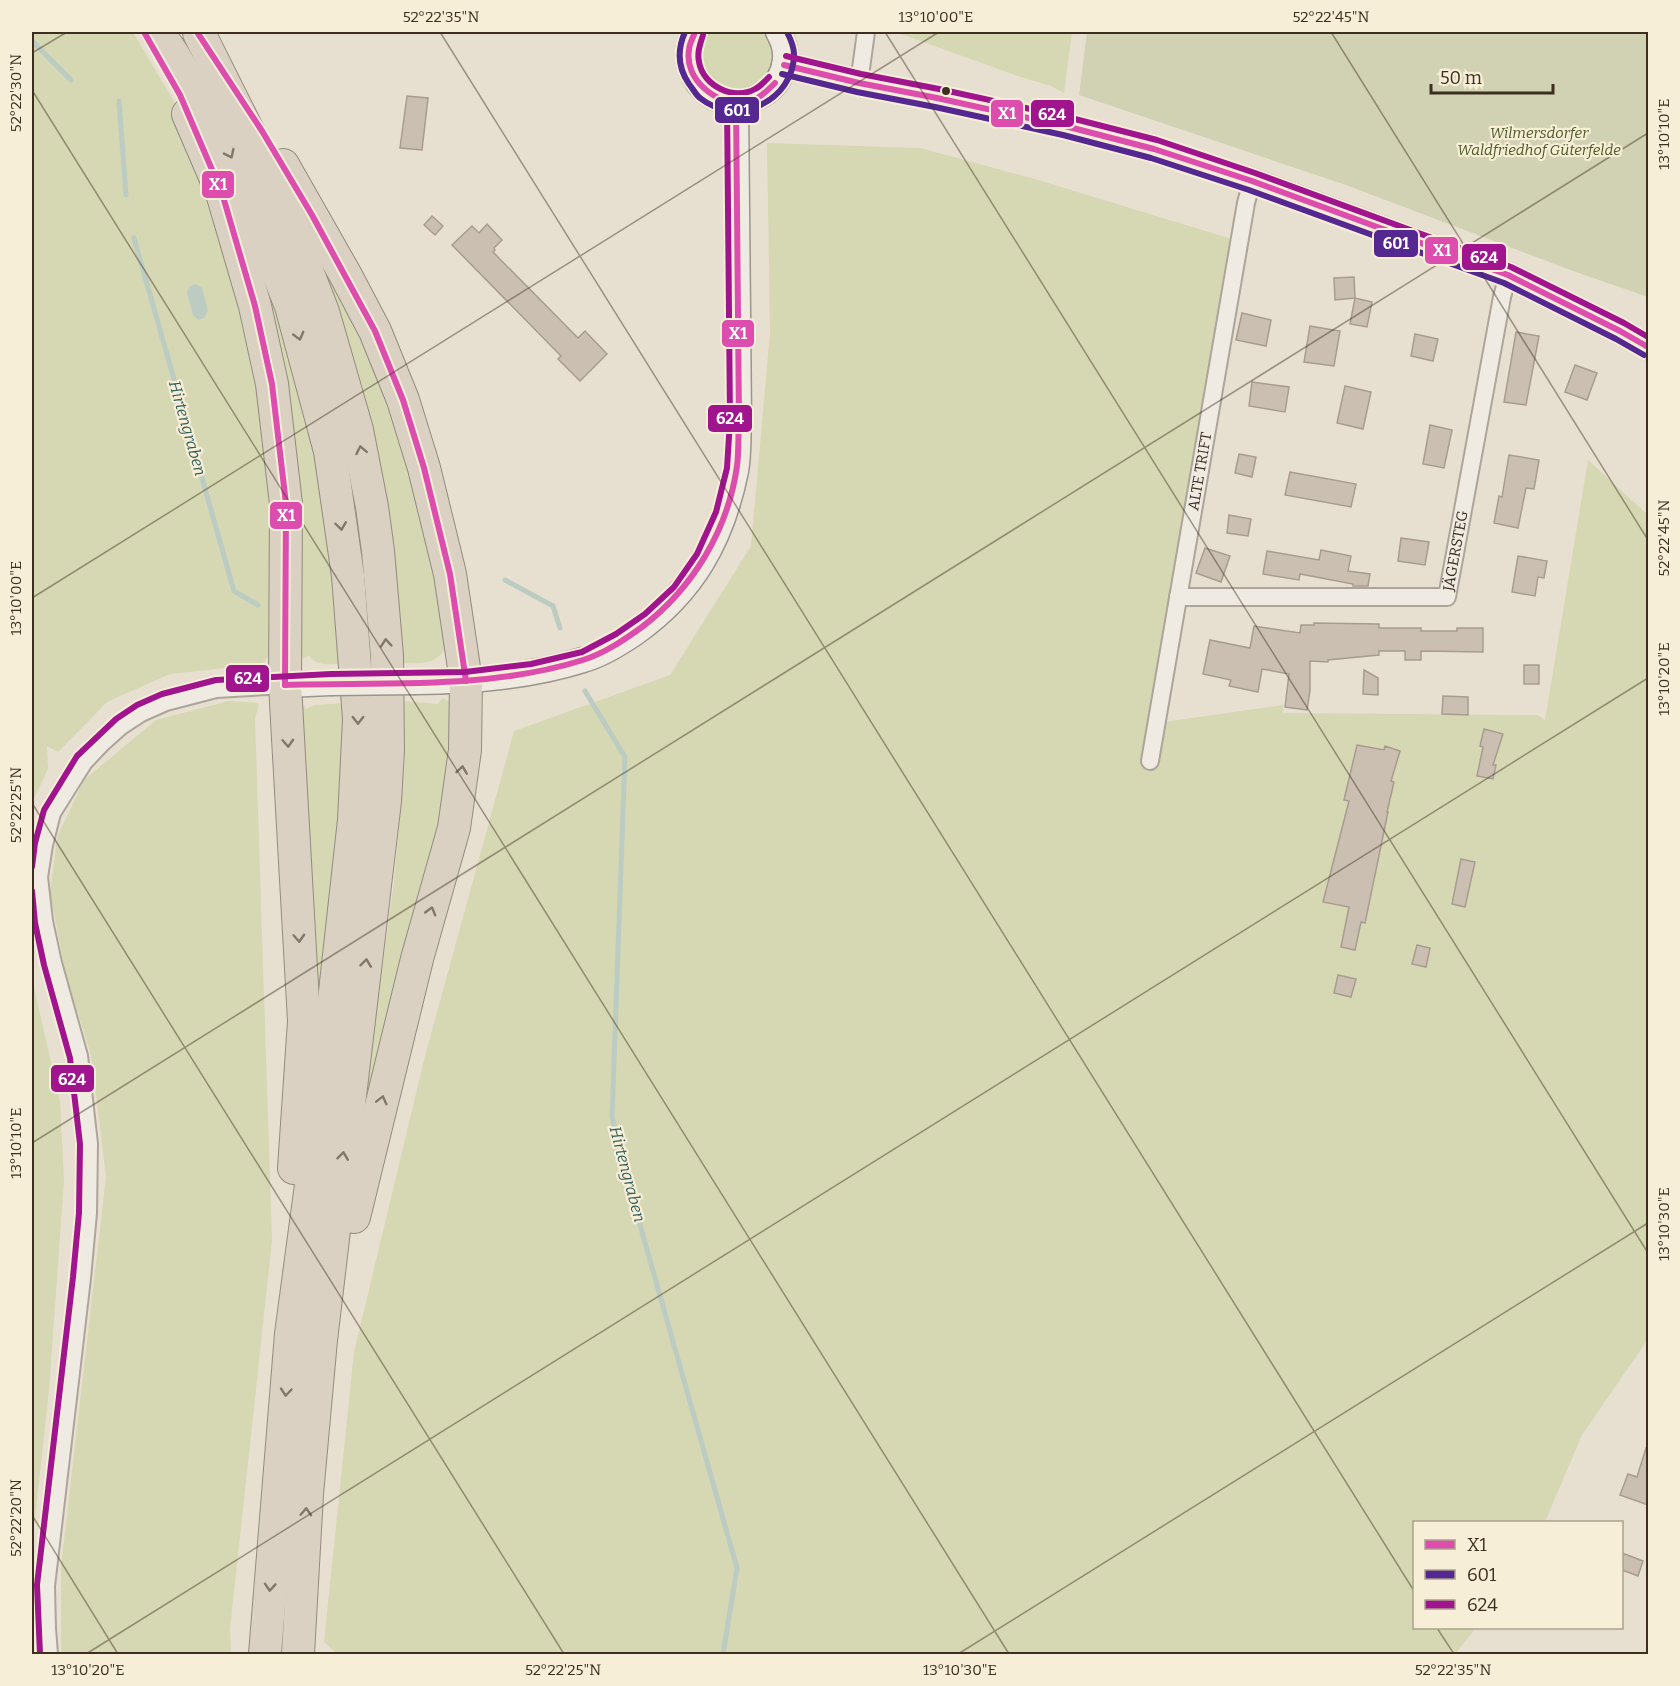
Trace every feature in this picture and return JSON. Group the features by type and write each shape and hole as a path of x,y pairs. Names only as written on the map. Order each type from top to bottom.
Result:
{"highway":[{"path":"144,32 180,95 222,194 255,306 270,373 286,504 285,685 304,1021 285,1290 291,1334"},
{"path":"158,32 231,155 291,306 330,451 348,576 359,719 354,820 326,1072 291,1334 265,1654"},
{"path":"198,32 262,131 375,331 403,400 424,468 450,574 466,681 465,750 454,828 417,959 340,1278 321,1340"},
{"path":"198,32 270,175 323,312 357,430 372,507 387,656 386,801 321,1340 307,1494 298,1654"}],"street":[{"path":"690,33 688,52 690,67 696,82 714,97 736,103 749,102 761,96 779,77 783,65 784,49 778,32"},
{"path":"860,84 866,32"},
{"path":"783,65 860,84 937,98 1108,136 1154,149 1252,181 1508,275 1648,347"},
{"path":"49,1654 46,1586 83,1268 88,1213 89,1144 79,1056 53,963 44,921 39,877 52,813 84,762 102,743 141,713 166,702 216,689 331,683 466,681 533,673 585,660 621,642 651,621 681,593 705,559 714,541 725,515 736,469 739,421 736,103"},
{"name":"ALTE TRIFT","path":"1150,761 1246,203 1252,181"},
{"name":"JÄGERSTEG","path":"1178,597 1447,597 1502,297 1508,275"}],"green space":[{"path":"32,32 133,32 183,117 255,345 272,480 276,647 262,664 170,674 107,702 58,752 47,746 48,769 32,803"},
{"path":"706,32 769,32 777,56 760,89 724,94 699,66 701,39"},
{"path":"895,32 1072,32 1064,93 1051,86"},
{"name":"Wilmersdorfer Waldfriedhof Güterfelde","path":"1087,32 1648,32 1648,297 1346,185 1079,95"},
{"path":"767,143 920,148 1035,179 1235,240 1157,723 1283,705 1283,713 1538,715 1545,720 1588,460 1648,515 1648,1339 1582,1435 1545,1521 1413,1521 1413,1629 1475,1629 1455,1654 337,1654 324,1642 354,1352 425,1056 514,731 670,675 751,546 770,333"},
{"path":"232,197 281,321 314,441 331,536 343,664 320,663 309,656 300,660"},
{"path":"304,218 407,429 451,650 444,650 441,655 431,661 403,663 383,479 362,385 340,313"},
{"path":"443,698 449,702 454,712 456,779 358,1150 394,881 405,764 404,701 438,704"},
{"path":"229,701 259,703 255,719 272,1241 230,1629 231,1654 61,1654 61,1566 106,1177 91,1055 65,971 50,893 57,837 84,780 156,720"},
{"path":"302,703 306,709 315,705 345,703 344,776 308,1094 299,707"},
{"path":"32,979 60,1101 64,1180 49,1390 34,1528 34,1654 32,1654"}],"shaded area":[{"path":"196,284 202,288 208,311 204,318 198,320 193,315 187,292 190,286"}],"building":[{"path":"407,96 428,98 422,150 400,148"},
{"path":"432,216 443,226 435,235 424,225"},
{"path":"487,224 502,240 493,252 578,338 585,331 607,354 580,381 558,359 561,356 452,245 472,226 479,233"},
{"path":"1354,277 1355,298 1335,300 1334,278"},
{"path":"1355,298 1372,302 1367,327 1350,324"},
{"path":"1242,313 1271,320 1266,346 1236,340"},
{"path":"1310,326 1340,331 1334,366 1304,362"},
{"path":"1516,332 1539,336 1526,405 1504,402"},
{"path":"1415,334 1438,339 1433,361 1411,356"},
{"path":"1575,365 1597,373 1587,400 1565,392"},
{"path":"1252,382 1289,387 1285,412 1249,406"},
{"path":"1345,386 1371,392 1363,429 1337,423"},
{"path":"1430,425 1452,430 1444,468 1423,464"},
{"path":"1239,454 1256,457 1252,477 1235,473"},
{"path":"1509,455 1539,460 1534,489 1526,488 1518,528 1494,523 1499,496 1502,497"},
{"path":"1290,472 1356,484 1351,507 1285,495"},
{"path":"1229,515 1251,519 1248,536 1227,533"},
{"path":"1401,538 1429,542 1425,565 1398,561"},
{"path":"1205,548 1230,556 1221,582 1196,573"},
{"path":"1321,550 1351,556 1348,571 1370,574 1368,586 1353,586 1353,584 1300,574 1299,580 1263,574 1267,551 1319,560"},
{"path":"1518,556 1547,561 1544,578 1538,577 1535,596 1512,592"},
{"path":"1314,623 1379,624 1379,628 1421,628 1421,631 1483,628 1483,652 1421,651 1421,660 1405,660 1405,651 1379,651 1379,655 1328,660 1328,662 1310,661 1307,710 1285,707 1289,674 1262,669 1258,692 1229,686 1231,680 1203,674 1210,640 1250,648 1254,626 1300,633 1301,625 1314,625"},
{"path":"1524,665 1539,665 1539,684 1524,684"},
{"path":"1364,670 1378,678 1378,695 1363,694"},
{"path":"1443,696 1468,697 1468,715 1442,714"},
{"path":"1484,729 1503,734 1493,765 1496,765 1493,779 1477,776"},
{"path":"1357,745 1384,750 1385,746 1400,751 1391,781 1394,782 1365,923 1361,922 1355,950 1341,947 1349,907 1323,902 1349,801 1344,800"},
{"path":"1461,859 1475,862 1465,907 1452,904"},
{"path":"1417,945 1430,948 1426,967 1412,964"},
{"path":"1338,975 1356,979 1351,997 1334,993"},
{"path":"1646,1448 1648,1449 1648,1505 1620,1495 1628,1474 1637,1477"},
{"path":"1623,1553 1643,1561 1638,1576 1623,1570"}],"waterway":[{"name":"Hirtengraben","path":"32,41 71,80"},
{"name":"Hirtengraben","path":"119,101 126,195"},
{"name":"Hirtengraben","path":"134,238 234,591 258,605"},
{"name":"Hirtengraben","path":"505,580 553,606 560,628"},
{"name":"Hirtengraben","path":"585,691 625,757 612,1116 618,1147 737,1568 723,1654"}],"transit line":[{"name":"X1","path":"144,32 180,95 222,193 255,306 272,384 286,504 285,685"},
{"name":"X1","path":"197,32 262,131 312,215 375,331 403,400 424,468 450,574 466,681"},
{"name":"601","path":"685,32 680,59 685,78 700,98 715,107 730,110 746,110 761,105 785,85 791,71 794,54 787,32"},
{"name":"X1","path":"695,32 689,48 689,61 697,80 713,95 722,100 743,103 757,98 775,83"},
{"name":"624","path":"703,35 699,62 706,78 713,84 729,92 747,92 759,87 769,77"},
{"name":"624","path":"786,56 1067,117 1157,140 1255,173 1511,267 1648,337"},
{"name":"X1","path":"784,65 1065,126 1154,149 1252,181 1508,275 1648,347"},
{"name":"601","path":"782,74 1063,135 1151,158 1249,190 1504,283 1644,355"},
{"name":"624","path":"32,867 35,843 44,810 77,756 116,719 137,705 162,694 216,680 331,674 465,672 531,664 582,652 616,634 645,614 674,587 697,554 716,512 727,468 730,421 727,103"},
{"name":"X1","path":"285,685 435,683 547,670 591,657 621,641 660,612 692,576 705,556 726,513 738,460 736,103"},
{"name":"624","path":"32,891 35,923 44,965 70,1058 80,1144 79,1213 73,1277 37,1585 40,1654"}]}
